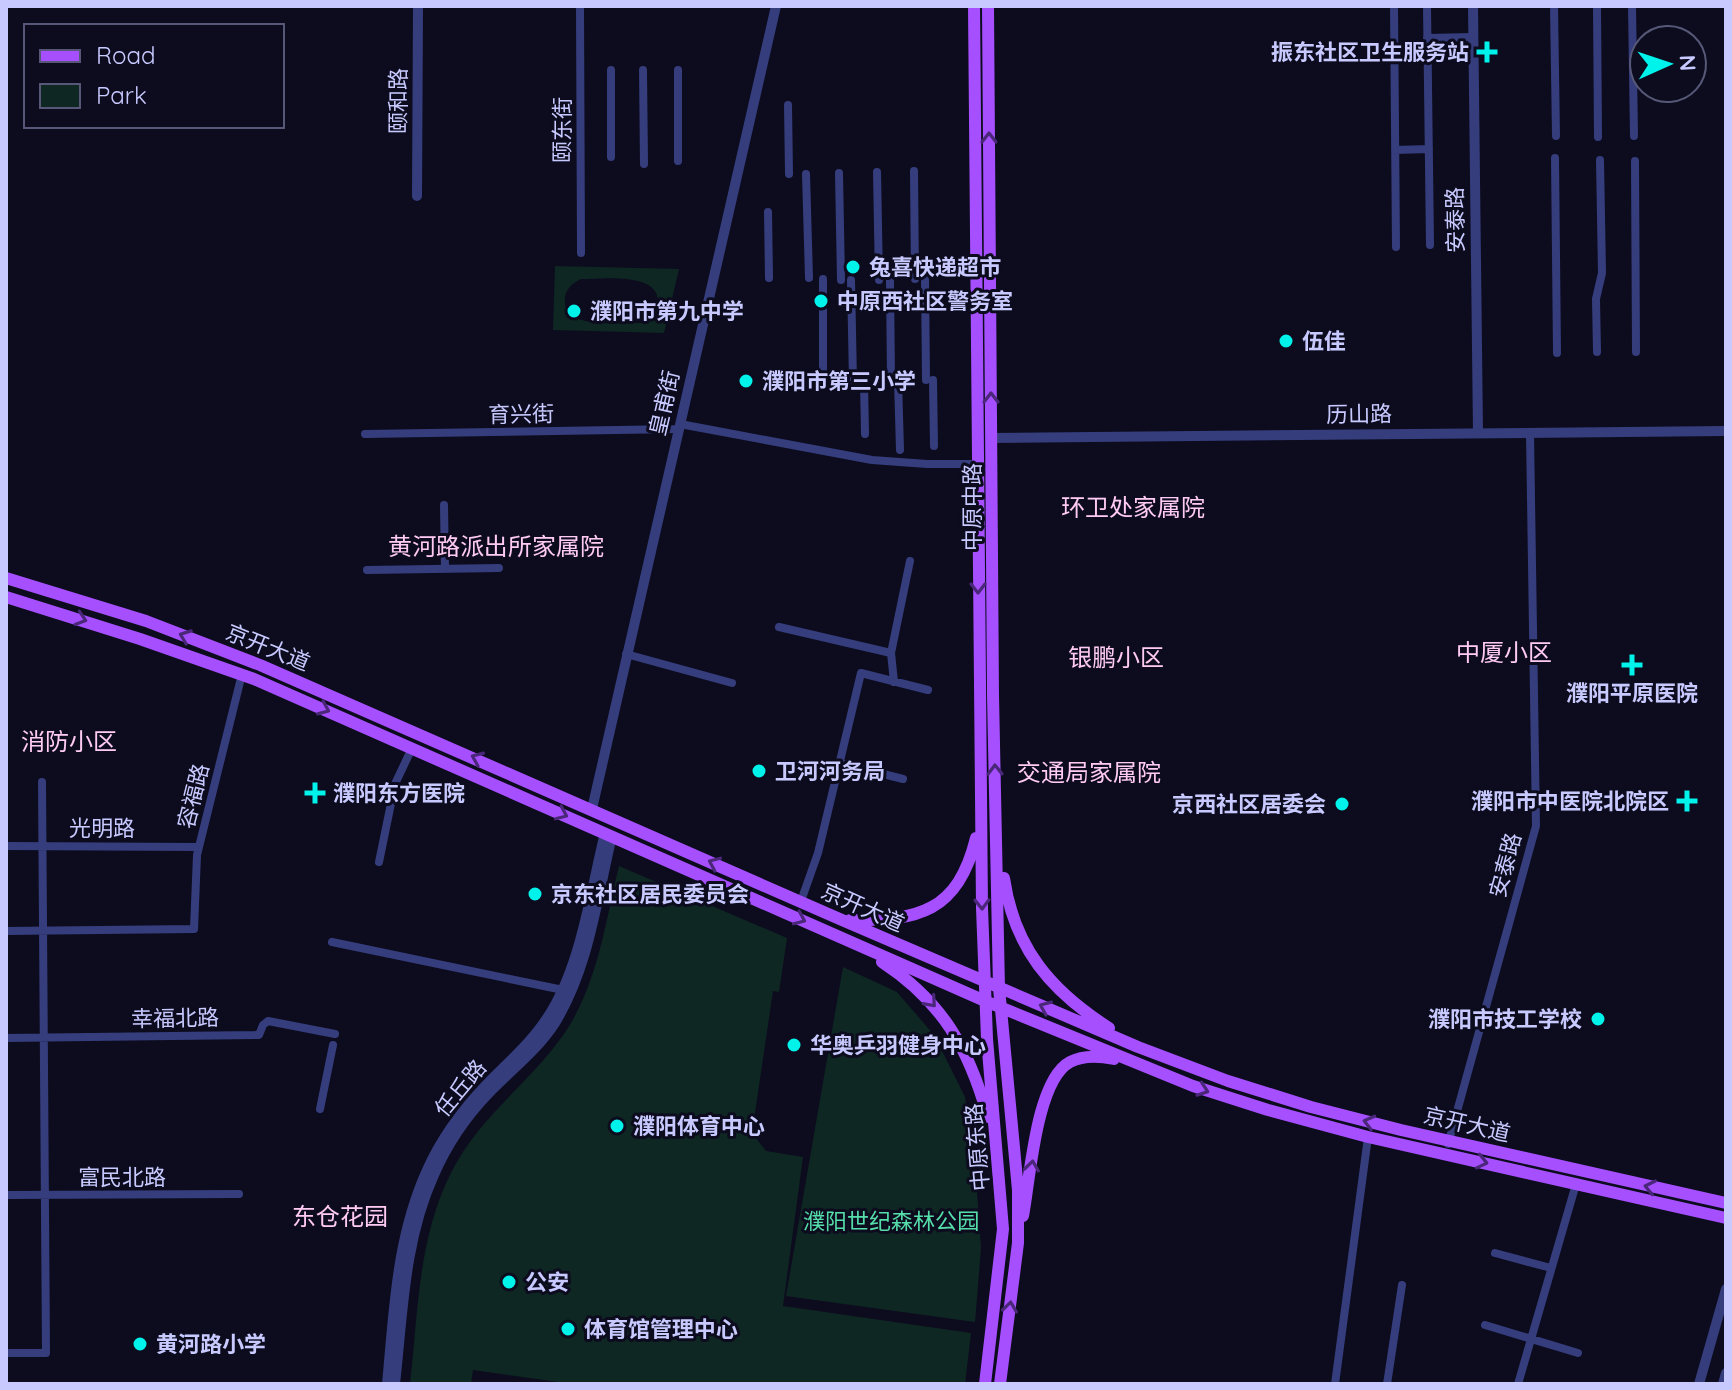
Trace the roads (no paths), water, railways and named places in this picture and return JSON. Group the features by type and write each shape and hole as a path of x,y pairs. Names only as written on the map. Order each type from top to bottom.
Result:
{"main road":[{"name":"中原中路","path":"974,6 985,1001"},
{"name":"中原中路","path":"988,6 991,438 1001,1008"},
{"name":"京开大道","path":"6,578 146,621 260,665 1138,1047 1273,1096 1726,1203"},
{"name":"京开大道","path":"6,597 242,674 1001,1008 1233,1100 1368,1137 1726,1218"},
{"path":"996,804 1010,911 1023,943 1061,992 1089,1015 1138,1047"},
{"path":"842,920 893,920 923,913 936,905 965,872 981,811"},
{"path":"846,939 903,976 937,1009 962,1045 971,1065 997,1149"},
{"name":"中原东路","path":"985,1001 1003,1242 985,1384"},
{"name":"中原东路","path":"1000,1384 1018,1243 1016,1161 1001,1008"},
{"path":"1018,1243 1045,1097 1055,1076 1070,1062 1097,1057 1155,1071"}],"street":[{"name":"颐和路","path":"417,196 418,6"},
{"name":"颐东街","path":"580,6 581,253"},
{"name":"皇甫街","path":"592,809 776,6"},
{"path":"1394,6 1396,247"},
{"path":"1427,6 1430,245"},
{"name":"安泰路","path":"1473,6 1478,433"},
{"path":"1554,6 1556,136"},
{"path":"1597,6 1598,137"},
{"path":"1632,6 1634,136"},
{"path":"1427,38 1473,37"},
{"path":"611,70 611,157"},
{"path":"643,70 644,164"},
{"path":"678,70 678,161"},
{"path":"788,105 789,174"},
{"path":"1395,150 1429,149"},
{"path":"1555,158 1557,353"},
{"path":"1597,352 1596,292 1602,273 1600,160"},
{"path":"1635,161 1636,352"},
{"path":"914,171 934,446"},
{"path":"877,172 879,280"},
{"path":"839,173 853,381"},
{"path":"806,174 809,278"},
{"path":"768,212 769,278"},
{"path":"823,279 823,381"},
{"path":"890,279 900,450"},
{"path":"864,381 865,434"},
{"name":"育兴街","path":"365,434 679,427 872,460 977,464"},
{"name":"历山路","path":"991,438 1726,431"},
{"name":"安泰路","path":"1446,1154 1536,826 1530,433"},
{"path":"444,505 445,569"},
{"path":"894,682 891,653 910,561"},
{"path":"367,570 499,568"},
{"path":"779,627 891,653"},
{"path":"626,654 732,683"},
{"path":"801,901 818,853 861,673 928,690"},
{"name":"容福路","path":"43,931 194,929 195,868 242,674"},
{"path":"379,862 395,784 412,748"},
{"path":"840,763 903,779"},
{"path":"6,1353 46,1353 42,782"},
{"name":"任丘路","path":"387,1384 404,1237 427,1170 461,1113 530,1041 563,990 573,965 609,835"},
{"name":"任丘路","path":"395,1384 408,1262 413,1231 424,1197 448,1146 467,1118 536,1047 568,999 580,967 609,835"},
{"name":"光明路","path":"6,846 199,847"},
{"path":"6,931 43,931"},
{"path":"332,942 563,990"},
{"name":"幸福北路","path":"6,1038 259,1035 268,1021 335,1034"},
{"path":"320,1109 333,1045"},
{"path":"1335,1384 1368,1137"},
{"path":"1518,1384 1576,1184"},
{"name":"富民北路","path":"6,1195 239,1194"},
{"path":"1495,1253 1551,1268"},
{"path":"1387,1384 1402,1285"},
{"path":"1699,1384 1726,1289"},
{"path":"1485,1325 1578,1353"},
{"path":"1723,1384 1726,1373"}],"place":[{"name":"振东社区卫生服务站","path":"1487,52"},
{"name":"兔喜快递超市","path":"853,267"},
{"name":"中原西社区警务室","path":"821,301"},
{"name":"濮阳市第九中学","path":"574,311"},
{"name":"伍佳","path":"1286,341"},
{"name":"濮阳市第三小学","path":"746,381"},
{"name":"濮阳平原医院","path":"1632,665"},
{"name":"卫河河务局","path":"759,771"},
{"name":"濮阳东方医院","path":"315,793"},
{"name":"濮阳市中医院北院区","path":"1687,801"},
{"name":"京西社区居委会","path":"1342,804"},
{"name":"京东社区居民委员会","path":"535,894"},
{"name":"濮阳市技工学校","path":"1598,1019"},
{"name":"华奥乒羽健身中心","path":"794,1045"},
{"name":"濮阳体育中心","path":"617,1126"},
{"name":"公安","path":"509,1282"},
{"name":"体育馆管理中心","path":"568,1329"},
{"name":"黄河路小学","path":"140,1344"}],"district":[{"name":"环卫处家属院","path":"1133,508"},
{"name":"黄河路派出所家属院","path":"496,547"},
{"name":"中厦小区","path":"1504,653"},
{"name":"银鹏小区","path":"1116,658"},
{"name":"消防小区","path":"69,742"},
{"name":"交通局家属院","path":"1089,773"},
{"name":"东仓花园","path":"340,1217"}],"park label":[{"name":"濮阳世纪森林公园","path":"891,1221"}]}
